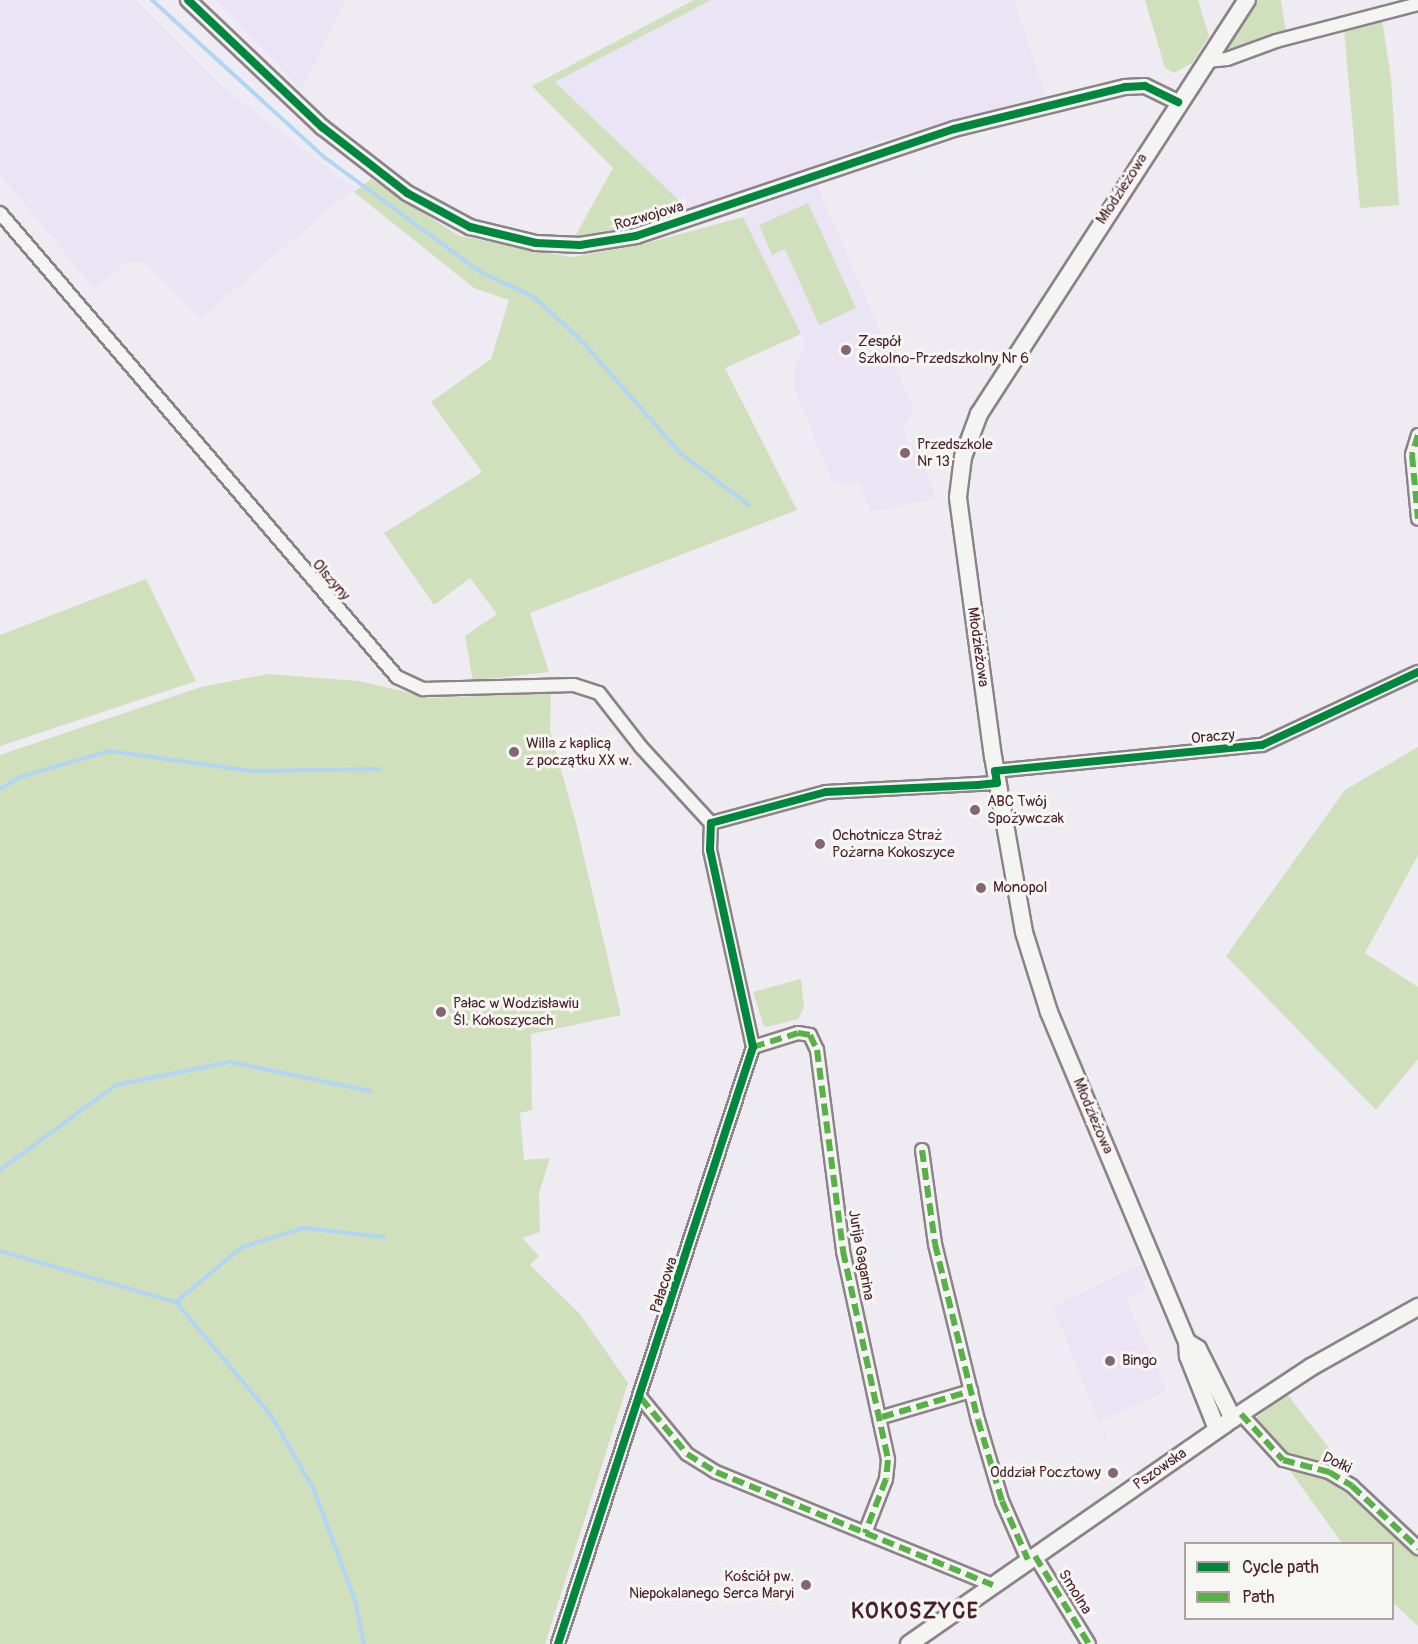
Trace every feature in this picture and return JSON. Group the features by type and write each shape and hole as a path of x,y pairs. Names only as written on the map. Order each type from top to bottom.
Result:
{"main road":[{"name":"Młodzieżowa","path":"1217,1429 1188,1356 1187,1342 1049,1012 1024,932 996,777 958,497 968,439 994,389 1246,0"},
{"name":"Pszowska","path":"909,1644 1217,1429 1311,1367 1418,1307"},
{"name":"Młodzieżowa","path":"1187,1342 1197,1349 1237,1416"}],"street":[{"name":"Rozwojowa","path":"188,0 322,127 407,193 470,226 536,243 580,245 636,236 954,129 1114,90 1145,86 1178,102"},
{"path":"1207,61 1227,59 1276,41 1418,4"},
{"name":"Olszyny","path":"0,213 397,677 423,689 574,685 599,693 641,747 711,823"},
{"path":"1418,435 1412,455 1418,519"},
{"name":"Oraczy","path":"711,823 826,792 996,777 1262,746 1418,672"},
{"path":"711,823 710,850 753,1047"},
{"name":"Jurija Gagarina","path":"753,1047 798,1033 810,1035 817,1050 843,1251 882,1417 888,1460 886,1479 865,1533"},
{"name":"Pałacowa","path":"558,1644 641,1398 753,1047"},
{"name":"Smolna","path":"922,1150 935,1244 971,1391 1002,1502 1032,1558 1089,1644"},
{"path":"882,1417 971,1391"},
{"path":"641,1398 687,1454 716,1472 993,1585"},
{"name":"Dołki","path":"1237,1416 1283,1460 1329,1472 1352,1486 1418,1548"}],"shaded area":[{"path":"0,0 136,0 225,89 354,188 201,318 145,262 126,263 95,290 0,174"},
{"path":"215,0 345,0 302,90"},
{"path":"711,0 1014,0 1045,95 882,140 691,212 555,82"},
{"name":"Zespół Szkolno-Przedszkolny Nr 6","path":"817,185 914,410 902,428 911,448 916,446 936,498 871,511 858,482 832,481 794,387 794,371 806,344 743,217 750,210"},
{"path":"1142,1264 1148,1279 1143,1281 1147,1290 1126,1299 1167,1391 1100,1421 1112,1455 1053,1307"}],"green space":[{"path":"694,0 711,0 555,82 691,212 574,238 613,168 532,86"},
{"path":"1145,0 1198,0 1209,36 1192,63 1174,73 1165,68"},
{"path":"1259,0 1281,0 1286,33 1234,52 1227,47"},
{"path":"1382,19 1391,78 1399,205 1360,208 1344,29"},
{"path":"371,179 459,236 571,257 640,245 743,217 801,334 725,368 797,510 530,613 549,672 473,681 465,636 497,614 470,578 434,605 384,533 482,472 431,402 491,359 509,300 474,288 354,192"},
{"path":"808,203 856,308 819,325 785,249 772,255 759,225"},
{"path":"146,579 196,681 0,746 0,635"},
{"path":"268,674 359,681 430,698 551,693 550,730 577,827 621,1015 531,1034 532,1110 520,1113 524,1160 550,1158 539,1193 540,1232 522,1238 539,1256 530,1265 580,1314 628,1383 545,1644 0,1644 0,755 201,687"},
{"path":"1418,747 1418,855 1365,953 1418,987 1418,1059 1376,1110 1226,956 1345,790"},
{"path":"801,979 804,1008 798,1019 767,1027 763,1024 753,992"},
{"path":"1287,1394 1349,1474 1280,1451 1256,1418"},
{"path":"1288,1468 1329,1479 1418,1555 1418,1626 1394,1604 1394,1542 1341,1542"}],"waterway":[{"path":"152,0 324,157 482,273 534,297 580,339 681,454 749,505"},
{"path":"0,789 20,777 109,751 252,771 380,769"},
{"path":"0,1170 116,1085 230,1062 370,1091"},
{"path":"0,1251 176,1302 242,1247 303,1228 385,1237"},
{"path":"176,1302 272,1417 314,1490 355,1601 364,1644"}],"marked path":[{"path":"1418,435 1412,455 1418,519"},
{"path":"753,1047 798,1033 810,1035 817,1050 843,1251 888,1460 886,1479 865,1533"},
{"path":"922,1150 935,1244 978,1420 1002,1501 1028,1560"},
{"path":"882,1417 971,1391"},
{"path":"641,1398 687,1454 716,1472 993,1585"},
{"path":"1241,1414 1283,1460 1329,1472 1352,1486 1418,1548"},
{"path":"1035,1556 1089,1644"}],"cycle path":[{"path":"188,0 322,127 407,193 470,227 536,243 580,245 636,236 954,129 1125,87 1145,86 1178,102"},
{"path":"558,1644 753,1047 710,850 711,823 826,792 997,783 995,771 1262,745 1418,672"}],"place":[{"name":"Zespół Szkolno-Przedszkolny Nr 6","path":"846,350"},
{"name":"Przedszkole Nr 13","path":"905,453"},
{"name":"Willa z kaplicą z początku XX w.","path":"514,752"},
{"name":"ABC Twój Spożywczak","path":"975,810"},
{"name":"Ochotnicza Straż Pożarna Kokoszyce","path":"820,844"},
{"name":"Monopol","path":"981,888"},
{"name":"Pałac w Wodzisławiu Śl. Kokoszycach","path":"441,1012"},
{"name":"Bingo","path":"1110,1361"},
{"name":"Oddział Pocztowy","path":"1113,1473"},
{"name":"Kościół pw. Niepokalanego Serca Maryi","path":"806,1585"}],"district":[{"name":"KOKOSZYCE","path":"915,1612"}]}
